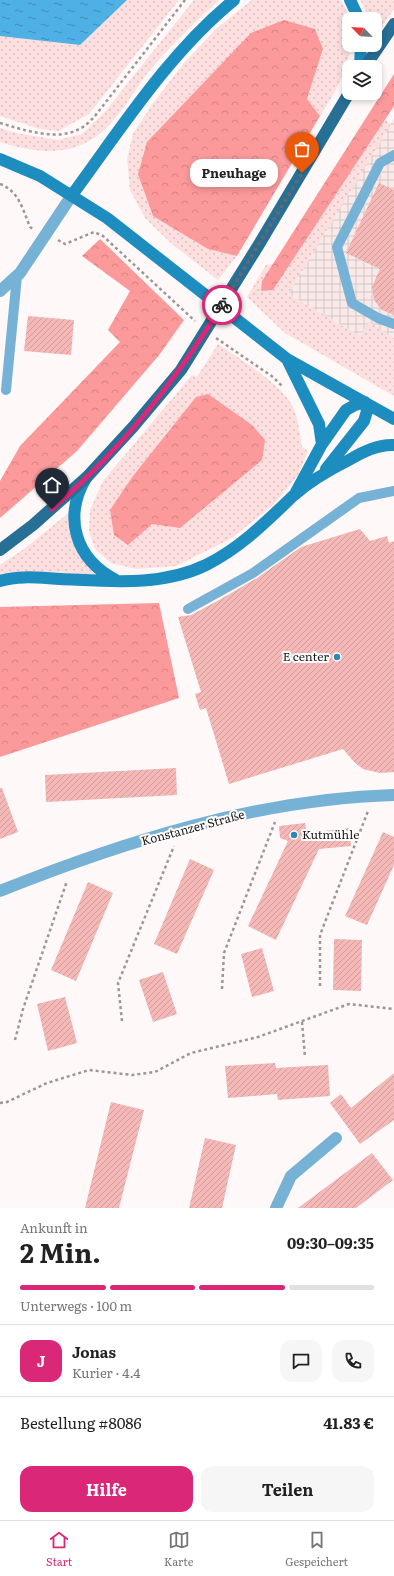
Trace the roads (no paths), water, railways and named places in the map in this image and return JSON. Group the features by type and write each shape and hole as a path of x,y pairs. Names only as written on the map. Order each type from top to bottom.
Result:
{"main road":[{"path":"72,195 167,68 194,37 234,0"},
{"path":"350,0 356,12"},
{"path":"370,60 394,24"},
{"path":"0,550 39,520 87,477 133,427 181,370 258,246 345,100"},
{"path":"0,159 40,176 107,218 287,359 394,419"},
{"path":"287,359 319,424 322,444"},
{"path":"294,496 322,444 346,410 355,404 365,402"},
{"path":"320,476 335,460 364,421 366,411 365,402"},
{"path":"0,581 26,577 147,580 170,577 204,566 235,548 273,517 294,496 320,476 368,450 394,445"},
{"path":"87,477 81,487 74,511 77,536 85,553 96,567 117,580"}],"street":[{"path":"0,291 17,276 72,195"},
{"name":"Konstanzer Straße","path":"0,891 74,862 220,819 281,806 394,795"},
{"path":"276,1208 291,1176 336,1138"}],"lane":[{"path":"394,155 380,164 337,246 352,303 378,318 394,324"},
{"path":"6,390 17,276"},
{"path":"188,609 253,573 359,498 394,491"}],"water":[{"path":"0,0 127,0 80,45 0,36"}],"place":[{"name":"Pneuhage","path":"302,173"},
{"name":"E center","path":"337,657"},
{"name":"Kutmühle","path":"294,835"}]}
